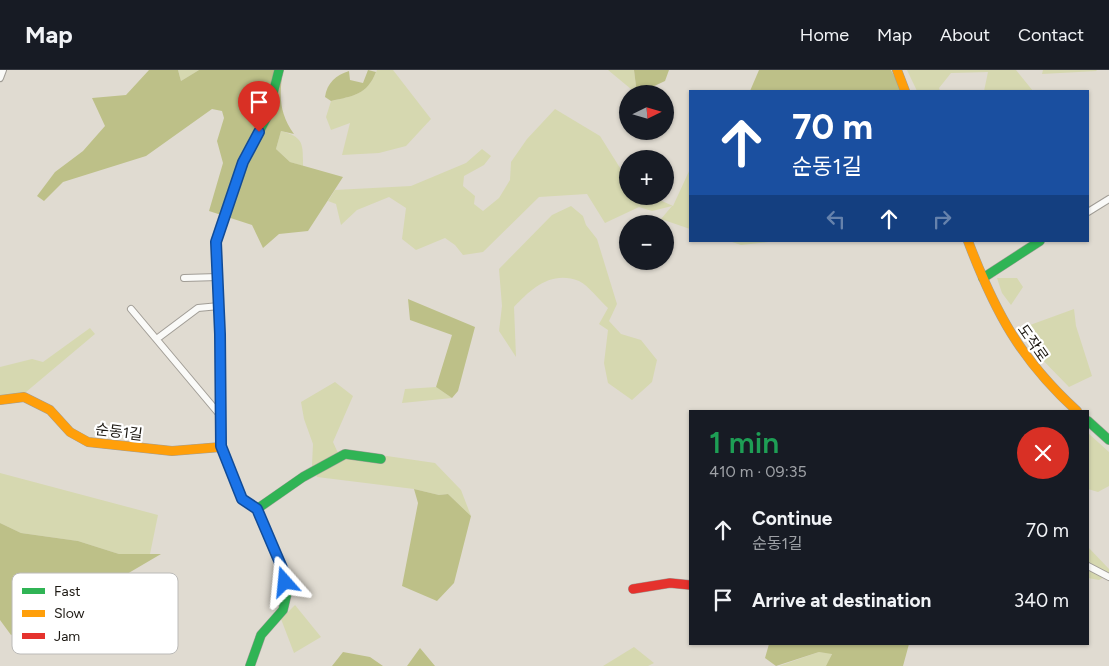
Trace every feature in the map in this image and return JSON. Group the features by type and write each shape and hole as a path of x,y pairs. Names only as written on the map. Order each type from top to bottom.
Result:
{"street":[{"path":"0,78 3,70"},
{"path":"250,666 261,635 283,610 288,593 283,570 257,509 242,499 221,446 216,242 243,162 267,117 278,70"},
{"path":"897,70 906,90"},
{"path":"1089,211 1109,199"},
{"name":"도작로","path":"968,242 995,308 1033,369 1076,410"},
{"path":"983,278 1038,242"},
{"path":"184,278 218,278"},
{"path":"158,338 198,308 219,306"},
{"path":"131,308 221,415"},
{"name":"순동1길","path":"0,400 24,397 50,410 70,432 88,442 172,452 221,446"},
{"path":"1089,422 1109,440"},
{"path":"257,509 304,476 345,454 381,459"},
{"path":"1089,567 1109,577"},
{"path":"633,589 670,583 689,585"}],"green space":[{"path":"149,70 178,70 181,81 199,70 283,70 281,104 285,119 294,134 281,131 276,149 290,162 343,177 308,231 279,234 263,248 252,225 209,211 223,163 217,141 224,118 222,111 212,109 146,156 63,182 44,201 37,196 55,172 83,151 105,126 92,98 126,95"},
{"path":"178,70 199,70 181,81"},
{"path":"368,70 376,72 364,90 353,96 331,101 325,97 330,84 340,75 349,71 350,80 363,83"},
{"path":"377,70 393,70 431,119 406,146 379,153 342,155 350,123 331,130 326,117 331,101 359,93 369,85"},
{"path":"608,70 634,70 636,85 626,85"},
{"path":"634,70 669,70 665,81 656,85 636,85"},
{"path":"759,70 891,70 901,90 750,90"},
{"path":"907,70 1016,70 1032,90 984,90 988,72 951,73 939,88 940,90 917,90"},
{"path":"1043,70 1096,70 1097,71 1042,74"},
{"path":"555,109 600,136 619,166 619,205 673,206 689,171 689,229 674,223 674,215 664,215 672,206 652,211 639,207 605,223 587,194 539,197 483,252 463,255 455,245 445,238 416,250 402,239 406,208 389,197 357,210 341,225 336,204 328,201 335,190 411,186 466,163 482,149 491,156 484,165 464,176 463,186 475,196 474,204 483,211 499,198 510,180 511,162 527,139"},
{"path":"281,131 294,136 301,143 303,166 290,162 276,149"},
{"path":"571,206 583,216 586,225 597,239 617,304 609,321 621,334 641,340 657,360 652,382 632,400 608,383 604,363 608,330 599,324 608,308 583,283 569,278 559,278 542,283 514,307 516,357 499,331 502,306 499,269 552,215"},
{"path":"732,242 768,242 741,245"},
{"path":"997,278 1017,278 1023,287 1011,305 1002,293"},
{"path":"408,299 475,327 458,391 452,398 436,387 452,335 410,320"},
{"path":"1074,309 1076,326 1092,376 1069,387 1029,346 1030,325"},
{"path":"90,328 95,334 26,392 0,396 0,367 32,359 43,362"},
{"path":"335,382 353,396 333,442 338,453 387,456 435,463 461,490 471,516 448,494 439,495 414,489 317,477 312,465 313,444 304,419 301,402"},
{"path":"436,387 452,398 402,403 405,389"},
{"path":"1089,434 1109,452 1109,486 1098,492 1089,489"},
{"path":"0,473 158,515 150,554 119,554 78,541 21,533 0,523"},
{"path":"414,489 439,495 448,494 471,516 454,583 437,601 402,586 418,503"},
{"path":"0,523 21,533 78,541 119,554 161,554 129,573 12,573 12,635 0,620"},
{"path":"1089,548 1109,569 1109,574 1099,580 1089,578"},
{"path":"295,605 321,637 294,653 281,619"},
{"path":"769,645 909,645 903,666 826,666 832,654 819,652 776,666 765,658"},
{"path":"634,647 654,663 648,666 603,666"},
{"path":"420,648 435,666 407,666"},
{"path":"343,652 370,657 383,666 332,666"},
{"path":"819,652 832,653 827,666 779,666"}],"traffic: fast":[{"path":"279,70 267,117 243,162 216,242 220,334 221,447 242,499 257,509 303,477 345,454 381,459"},
{"path":"983,278 1038,242"},
{"path":"1089,422 1109,440"},
{"path":"250,666 261,635 283,610 287,593 283,570 257,509"}],"traffic: slow":[{"path":"897,70 905,90"},
{"path":"968,242 988,290 1011,333 1040,372 1076,410"},
{"path":"0,400 24,397 50,410 70,432 88,442 172,451 221,447"}],"traffic: jam":[{"path":"633,589 670,583 689,585"}],"route":[{"path":"259,132 243,162 216,242 220,334 221,446 242,499 257,509 283,570 285,582"}]}
